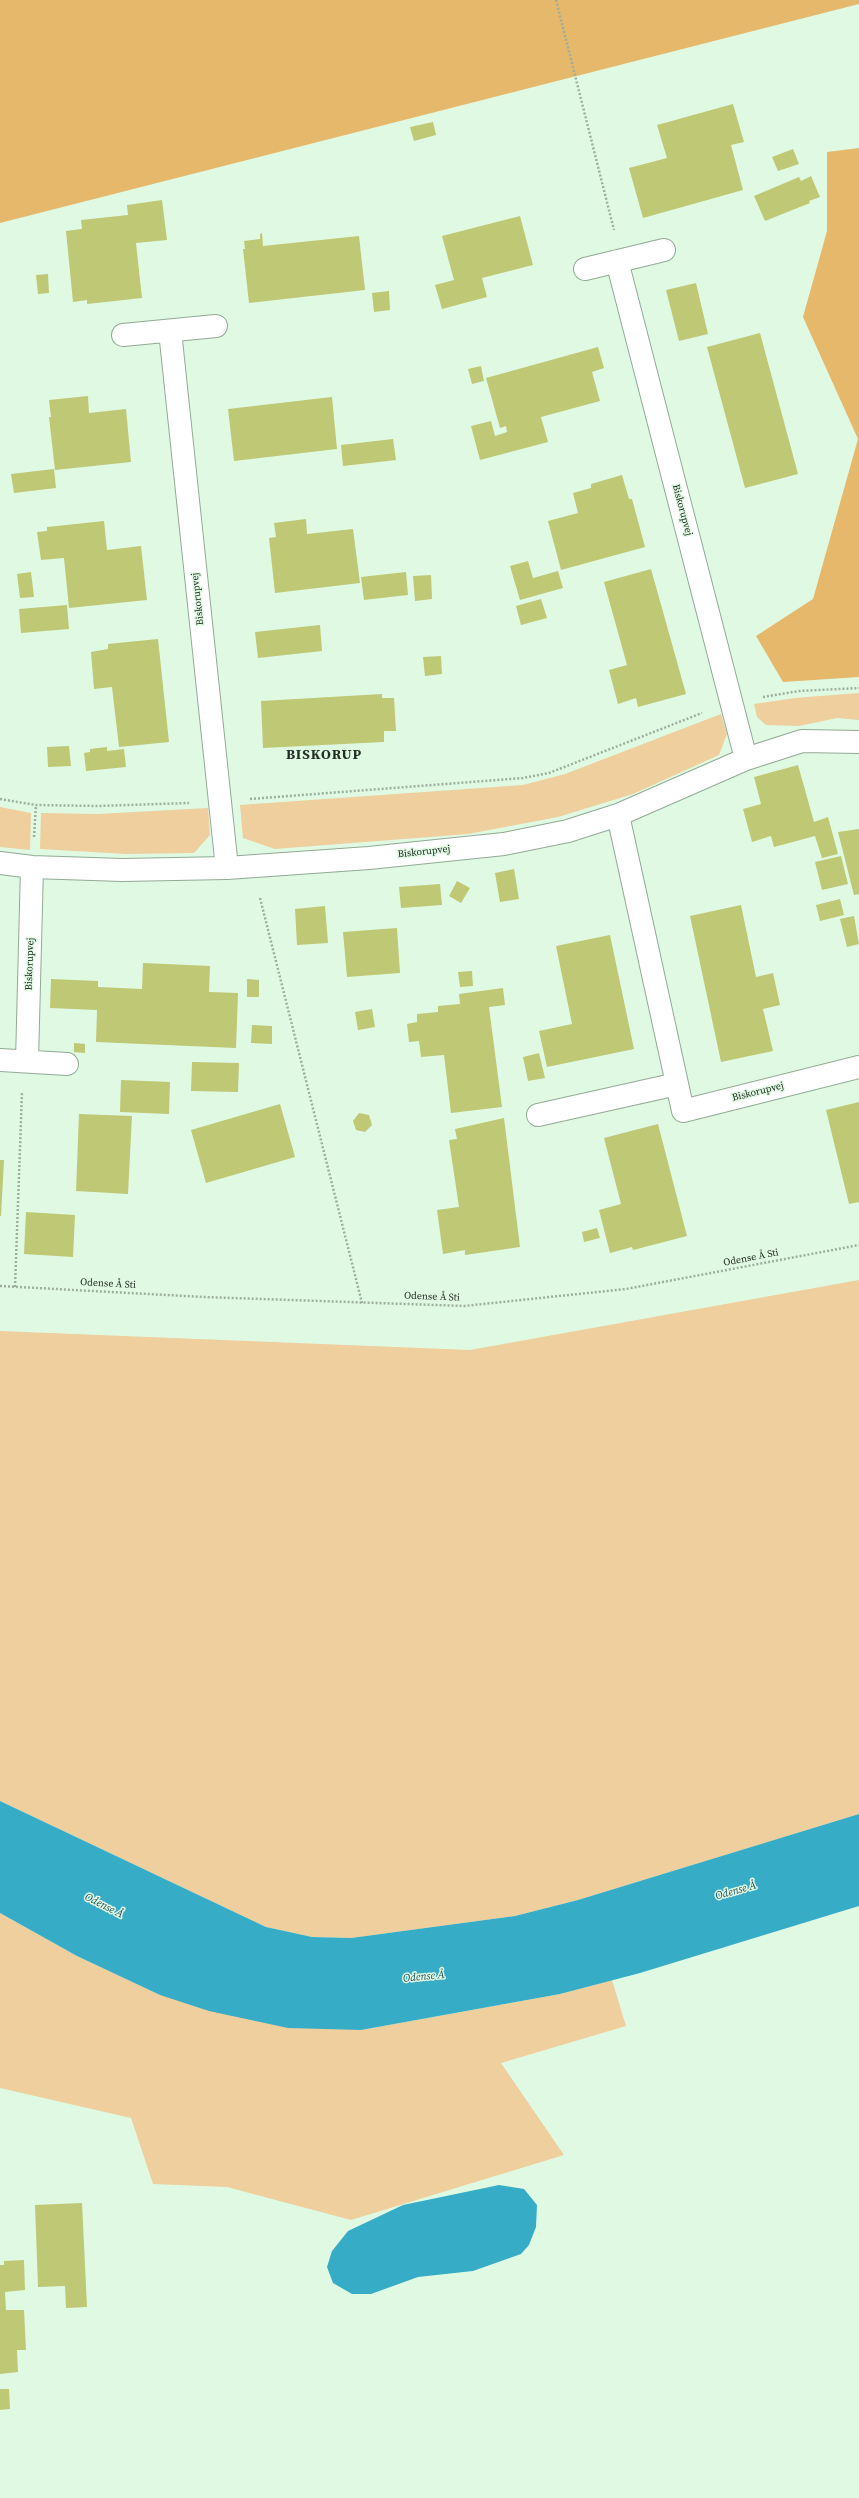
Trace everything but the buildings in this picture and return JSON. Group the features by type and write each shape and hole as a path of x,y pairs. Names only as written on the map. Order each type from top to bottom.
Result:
{"street":[{"path":"585,269 664,250"},
{"name":"Biskorupvej","path":"619,261 746,759"},
{"path":"123,336 216,326"},
{"name":"Biskorupvej","path":"170,331 227,868"},
{"name":"Biskorupvej","path":"0,863 32,867 122,870 227,868 369,858 504,844 568,831 618,815 746,759 802,741 859,742"},
{"name":"Biskorupvej","path":"618,815 683,1110 859,1067"},
{"name":"Biskorupvej","path":"25,1061 32,867"},
{"path":"0,1060 67,1064"},
{"path":"538,1116 677,1084"}],"path":[{"path":"556,0 619,261"},
{"path":"0,799 36,805 98,806 220,801 523,778 549,773 732,702 799,691 859,688"},
{"path":"251,866 362,1303"},
{"path":"15,1287 25,1061"},
{"name":"Odense Å Sti","path":"0,1286 362,1303 464,1306 626,1289 859,1245"}],"shaded area":[{"path":"0,0 859,0 859,4 0,223"},
{"path":"859,148 859,677 783,682 756,636 813,599 858,439 803,317 827,231 827,152"},
{"path":"859,693 859,720 837,718 799,726 766,725 757,717 754,704 795,698"},
{"path":"721,714 727,734 719,755 633,794 558,817 468,834 275,849 243,838 240,805 523,785 565,774"},
{"path":"0,807 31,813 30,850 0,847"},
{"path":"208,808 210,835 194,853 126,854 40,849 41,813 98,814"},
{"path":"859,1280 859,1814 578,1900 515,1916 351,1938 312,1937 266,1927 0,1801 0,1331 470,1350"},
{"path":"0,1913 77,1956 160,1995 361,2030 560,1994 612,1980 626,2026 501,2063 564,2155 351,2220 227,2187 153,2184 131,2118 0,2088"}],"water":[{"name":"Odense Å","path":"0,1801 266,1927 312,1937 351,1938 515,1916 578,1900 859,1814 859,1906 640,1973 560,1994 361,2030 288,2028 209,2011 160,1995 77,1956 0,1913"},
{"path":"499,2185 524,2189 537,2205 536,2227 529,2245 521,2254 473,2271 418,2277 371,2294 352,2294 333,2283 327,2267 332,2251 348,2231 403,2205"}],"district":[{"name":"BISKORUP","path":"324,755"}]}
